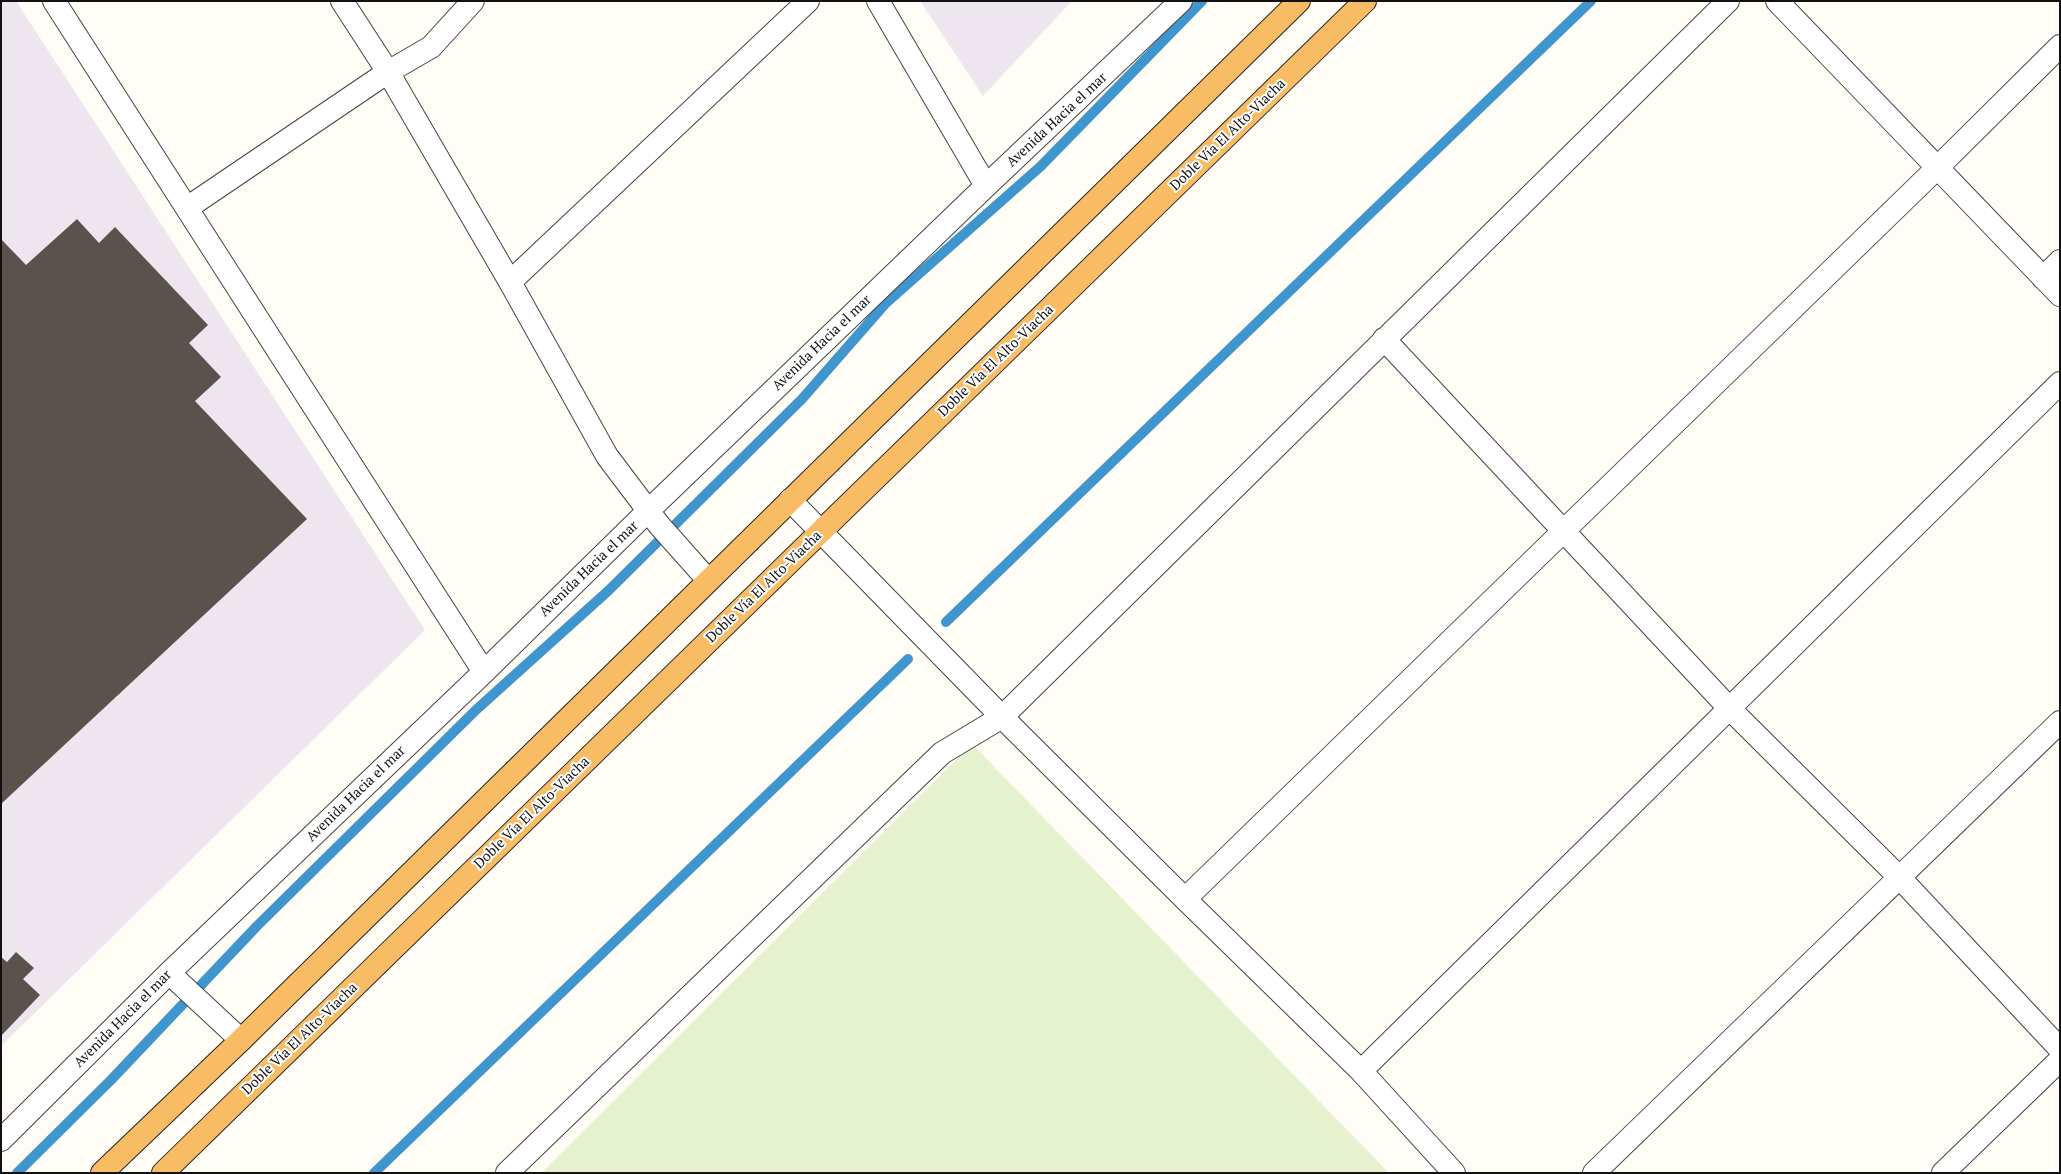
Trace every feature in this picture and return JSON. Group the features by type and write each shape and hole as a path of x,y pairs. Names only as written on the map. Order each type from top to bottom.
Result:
{"highway":[{"path":"102,1173 241,1040 1299,1"},
{"name":"Doble Vía El Alto-Viacha","path":"163,1173 1365,1"}],"street":[{"path":"54,1 484,672"},
{"path":"342,1 388,72 510,282 607,456 654,518 708,580"},
{"path":"186,208 388,72 431,47 473,1"},
{"path":"510,282 808,1"},
{"path":"878,1 986,186"},
{"name":"Avenida Hacia el mar","path":"1,1140 169,972 484,672 654,518 986,186 1181,1"},
{"path":"506,1173 942,753 1002,717 1728,1"},
{"path":"1777,1 2060,295"},
{"path":"1184,899 1937,168 2060,46"},
{"path":"2043,278 2060,261"},
{"path":"1384,339 1730,709 1900,878 2060,1049"},
{"path":"1362,1071 2060,383"},
{"path":"790,500 1002,717 1184,899 1362,1071 1454,1173"},
{"path":"1594,1173 2060,722"},
{"path":"169,972 241,1040"},
{"path":"1943,1173 2060,1060"}],"shaded area":[{"path":"1,1 16,1 425,630 1,1046"},
{"path":"920,1 1072,1 983,96"}],"green space":[{"path":"972,744 1389,1173 541,1173"}],"building":[{"path":"77,219 99,243 115,227 208,325 189,343 221,377 195,401 307,519 1,804 1,239 26,265"},
{"path":"16,952 34,968 23,979 40,995 1,1036 1,957 7,962"}],"waterway":[{"path":"17,1173 111,1080 257,926 477,709 608,591 802,399 886,303 1041,166 1202,1"},
{"path":"946,622 1591,1"},
{"path":"374,1173 908,659"}]}
